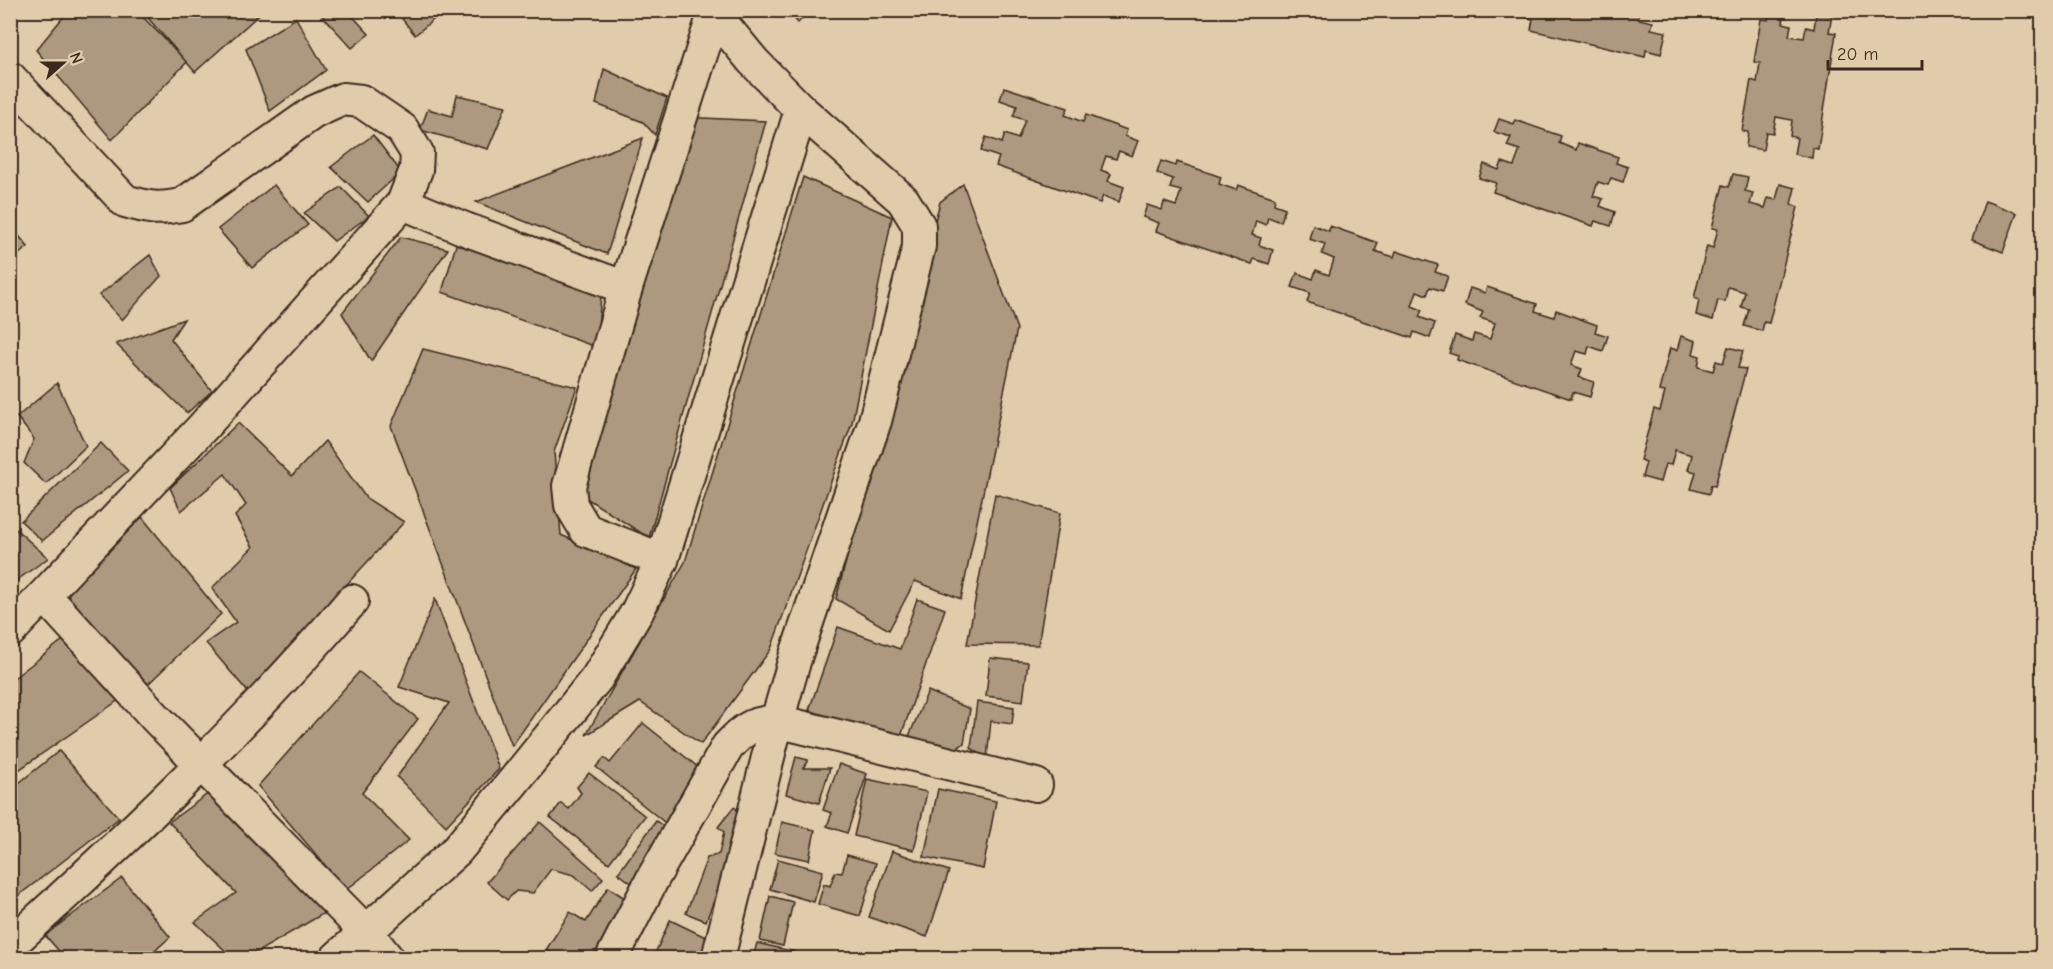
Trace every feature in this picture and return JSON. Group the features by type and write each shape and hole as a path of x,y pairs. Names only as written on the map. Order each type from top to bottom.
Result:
{"street":[{"path":"712,12 753,61 801,110 903,200 919,226 919,246 875,421 796,655 777,721 718,958"},
{"path":"662,560 586,530 572,505 569,486 626,288 712,12"},
{"path":"10,78 125,201 161,209 182,205 314,112 343,99 361,101 402,129 417,153 416,170 403,203 202,429 10,631"},
{"path":"337,958 457,849 597,678 637,612 662,560 801,110"},
{"path":"403,203 465,229 626,288"},
{"path":"45,596 157,719 367,933 387,958"},
{"path":"21,958 10,946 108,856 201,763 309,652 352,602"},
{"path":"612,958 653,878 728,746 744,730 756,723 777,721 1036,785"}],"building":[{"path":"69,10 136,10 187,62 112,140 36,50"},
{"path":"141,10 264,10 195,72"},
{"path":"317,10 347,10 369,34 352,48"},
{"path":"395,10 445,10 415,35"},
{"path":"787,10 811,10 798,23"},
{"path":"1515,10 1640,10 1638,19 1653,22 1651,29 1666,32 1661,54 1646,50 1645,57 1531,30 1533,19 1514,15"},
{"path":"1769,10 1785,10 1783,23 1791,25 1789,36 1804,38 1806,27 1814,29 1816,13 1832,15 1829,32 1836,33 1818,149 1813,148 1812,158 1794,154 1797,138 1790,136 1792,120 1776,117 1773,133 1766,132 1763,150 1746,147 1748,132 1742,131 1751,80 1757,82 1760,63 1754,62 1761,19 1768,20"},
{"path":"296,18 326,70 270,111 246,49"},
{"path":"604,69 667,98 655,135 643,122 596,104"},
{"path":"1004,87 1068,108 1065,115 1083,122 1086,115 1127,130 1125,136 1138,141 1132,156 1119,151 1116,159 1106,156 1101,170 1111,174 1108,181 1124,187 1119,202 1103,196 1100,203 996,166 999,157 981,151 986,137 1002,143 1005,134 1018,139 1025,120 1013,116 1017,106 1000,100"},
{"path":"457,95 506,106 488,149 420,130 428,109 452,116"},
{"path":"681,117 766,121 649,538 583,496"},
{"path":"1499,119 1514,124 1515,120 1561,136 1559,143 1576,150 1578,143 1618,157 1616,163 1628,167 1623,182 1611,178 1608,185 1598,182 1593,196 1603,199 1600,206 1615,212 1611,226 1595,221 1593,226 1493,192 1496,183 1479,178 1484,164 1499,170 1502,162 1514,166 1520,150 1507,146 1511,137 1494,132"},
{"path":"373,135 401,172 368,202 331,167"},
{"path":"643,138 607,254 476,202"},
{"path":"1161,161 1176,166 1177,162 1221,177 1219,184 1236,190 1238,185 1275,198 1274,204 1285,208 1281,222 1268,217 1266,225 1256,221 1252,235 1261,238 1259,245 1273,250 1269,264 1254,259 1252,264 1156,231 1159,223 1143,217 1147,205 1162,210 1164,202 1176,206 1181,191 1170,188 1173,179 1157,173"},
{"path":"1733,174 1748,177 1745,191 1753,193 1750,204 1765,208 1768,198 1776,200 1780,184 1795,188 1791,204 1798,207 1769,323 1764,322 1762,331 1744,326 1749,309 1741,307 1745,292 1728,287 1725,302 1718,300 1713,320 1696,315 1699,300 1694,298 1707,246 1713,248 1718,229 1712,228 1723,185 1729,187"},
{"path":"803,177 892,217 852,423 771,649 701,744 640,702 586,735 685,562"},
{"path":"963,184 1017,329 961,599 915,581 889,630 836,599 940,202"},
{"path":"274,185 308,225 252,268 218,229"},
{"path":"341,187 369,216 334,241 304,213"},
{"path":"1985,201 2017,213 2003,252 1972,240"},
{"path":"10,225 28,247 10,261"},
{"path":"1313,225 1329,231 1330,226 1378,243 1375,251 1394,257 1396,251 1438,265 1435,272 1448,276 1443,291 1430,287 1427,295 1417,291 1412,306 1422,310 1419,317 1435,323 1430,338 1414,332 1412,338 1307,302 1310,293 1292,287 1297,273 1313,279 1316,270 1329,275 1334,259 1322,254 1325,244 1309,239"},
{"path":"401,237 448,249 371,361 342,313"},
{"path":"458,238 601,296 596,347 442,292"},
{"path":"150,255 161,276 122,320 99,295"},
{"path":"1487,287 1537,304 1535,311 1554,317 1556,310 1597,325 1595,332 1608,336 1603,351 1589,346 1587,354 1576,351 1571,365 1582,369 1579,377 1594,382 1590,397 1573,392 1571,399 1457,360 1458,356 1449,353 1455,335 1472,341 1474,334 1490,339 1495,323 1480,318 1483,312 1465,305 1470,288 1485,293"},
{"path":"184,319 171,339 212,391 187,413 116,344"},
{"path":"1681,336 1696,341 1693,354 1700,356 1698,367 1713,371 1716,361 1723,363 1728,347 1743,351 1738,368 1746,369 1715,486 1711,485 1709,494 1691,489 1696,472 1688,470 1692,455 1675,450 1671,465 1665,464 1660,482 1642,477 1646,462 1640,460 1654,409 1660,411 1665,392 1659,391 1670,348 1677,350"},
{"path":"423,349 577,387 554,452 561,535 636,569 512,746 391,426"},
{"path":"57,383 86,446 46,484 24,463 34,439 17,417"},
{"path":"238,423 292,476 325,441 366,498 404,522 248,692 206,643 236,622 212,588 253,547 235,516 246,505 225,474 181,511 170,488"},
{"path":"101,443 128,471 42,541 21,521"},
{"path":"995,494 1060,513 1038,645 967,644"},
{"path":"142,517 221,614 145,687 63,597"},
{"path":"10,524 48,558 10,585"},
{"path":"435,599 499,769 446,826 397,777 449,703 399,687"},
{"path":"917,599 945,609 899,742 809,710 838,627 900,649"},
{"path":"63,640 119,700 10,776 10,681"},
{"path":"990,658 1028,662 1023,701 986,696"},
{"path":"359,672 418,719 362,793 409,840 346,890 258,786"},
{"path":"928,691 970,709 964,743 946,757 907,741"},
{"path":"977,702 1014,707 1012,724 991,721 987,758 971,748"},
{"path":"643,723 709,776 669,826 596,767 604,758 610,763"},
{"path":"59,751 119,818 10,902 10,790"},
{"path":"796,757 808,760 803,768 830,768 819,803 786,794"},
{"path":"839,764 867,774 847,833 827,826 832,813 823,810"},
{"path":"589,773 645,816 609,863 550,817 561,803 569,809 581,793 577,787"},
{"path":"867,779 927,792 914,850 854,836"},
{"path":"938,789 996,801 983,869 924,857"},
{"path":"209,793 331,909 247,958 233,958 195,922 236,893 169,822"},
{"path":"734,807 746,817 706,921 686,913 707,858 719,854 724,832 718,827"},
{"path":"656,821 676,835 638,888 618,873"},
{"path":"540,822 603,878 592,891 574,875 551,869 533,893 516,891 507,900 487,882"},
{"path":"782,822 815,830 809,860 775,853"},
{"path":"892,851 949,871 927,937 869,917"},
{"path":"847,855 876,863 860,916 818,904 824,884 830,886 835,872 842,873"},
{"path":"778,859 823,871 814,902 770,889"},
{"path":"122,878 170,937 147,958 65,958 45,935"},
{"path":"608,887 637,906 603,958 559,958 546,950 570,912 586,922"},
{"path":"770,896 793,902 783,946 760,941"},
{"path":"670,920 718,943 703,958 692,953 689,958 653,958"},
{"path":"757,943 795,952 793,958 753,958"}]}
